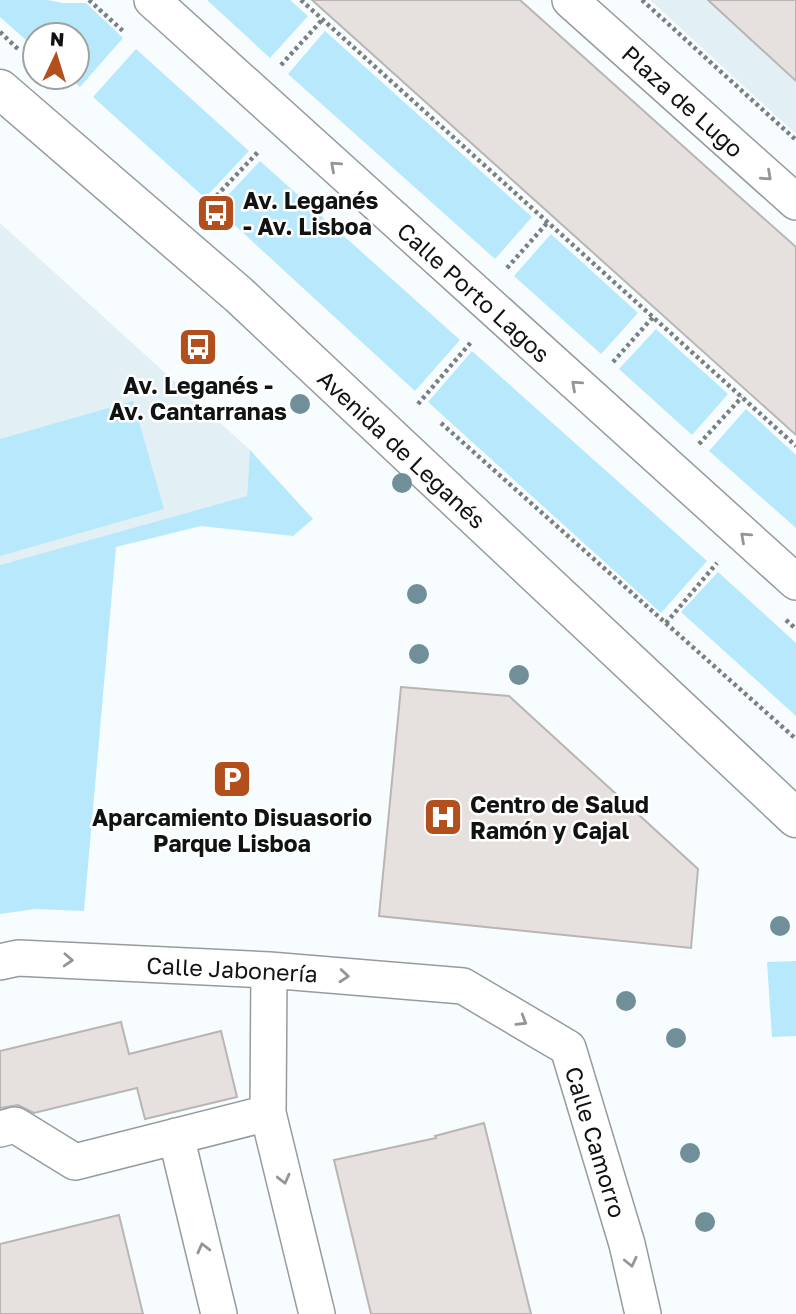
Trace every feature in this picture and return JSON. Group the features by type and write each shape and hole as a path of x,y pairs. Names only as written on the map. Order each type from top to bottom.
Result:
{"street":[{"name":"Calle Porto Lagos","path":"152,0 796,582"},
{"name":"Plaza de Lugo","path":"570,0 796,202"},
{"name":"Avenida de Leganés","path":"0,89 239,295 796,818"},
{"name":"Calle Jabonería","path":"0,962 18,958 270,970 463,986"},
{"path":"270,970 268,1112 317,1314"},
{"name":"Calle Camorro","path":"463,986 568,1048 627,1244 643,1314"},
{"path":"0,1129 15,1125 75,1162 268,1112"},
{"path":"176,1136 219,1314"}],"path":[{"path":"301,0 796,446"},
{"path":"642,0 796,140"},
{"path":"273,73 322,19"},
{"path":"0,32 21,51"},
{"path":"201,211 258,152"},
{"path":"506,270 548,222"},
{"path":"610,365 653,317"},
{"path":"418,404 472,341"},
{"path":"698,445 742,397"},
{"path":"666,623 719,561"}],"shaded area":[{"path":"0,0 86,3 123,38 91,74 91,21 21,21 21,36 0,17"},
{"path":"207,0 290,0 308,16 270,58"},
{"path":"650,0 796,0 796,134"},
{"path":"325,31 532,217 495,259 288,74"},
{"path":"136,49 249,151 205,198 93,97"},
{"path":"260,161 460,340 415,391 216,208"},
{"path":"0,223 250,450 247,496 0,565"},
{"path":"551,234 638,313 601,354 514,276"},
{"path":"656,329 728,394 692,435 619,369"},
{"path":"472,351 707,561 661,613 428,402"},
{"path":"133,401 164,509 0,556 0,439"},
{"path":"746,409 796,455 796,528 709,451"},
{"path":"250,450 313,519 293,536 201,526 116,547 84,911 35,909 0,914 0,565 247,496"},
{"path":"718,572 796,643 796,716 681,612"},
{"path":"796,961 796,1036 772,1037 767,962"}],"building":[{"path":"312,0 520,0 796,247 796,435"},
{"path":"708,0 796,0 796,81"},
{"name":"Centro de Salud Ramón y Cajal","path":"401,687 509,696 698,869 691,948 379,916"},
{"path":"121,1022 129,1054 221,1031 237,1097 145,1119 137,1088 34,1113 18,1105 0,1108 0,1051"},
{"path":"484,1123 531,1314 371,1314 334,1160 436,1138 435,1136"},
{"path":"119,1215 143,1314 0,1314 0,1244"}],"place":[{"name":"Av. Leganés - Av. Lisboa","path":"216,213"},
{"name":"Av. Leganés - Av. Cantarranas","path":"198,347"},
{"name":"Aparcamiento Disuasorio Parque Lisboa","path":"232,779"},
{"name":"Centro de Salud Ramón y Cajal","path":"443,817"}]}
